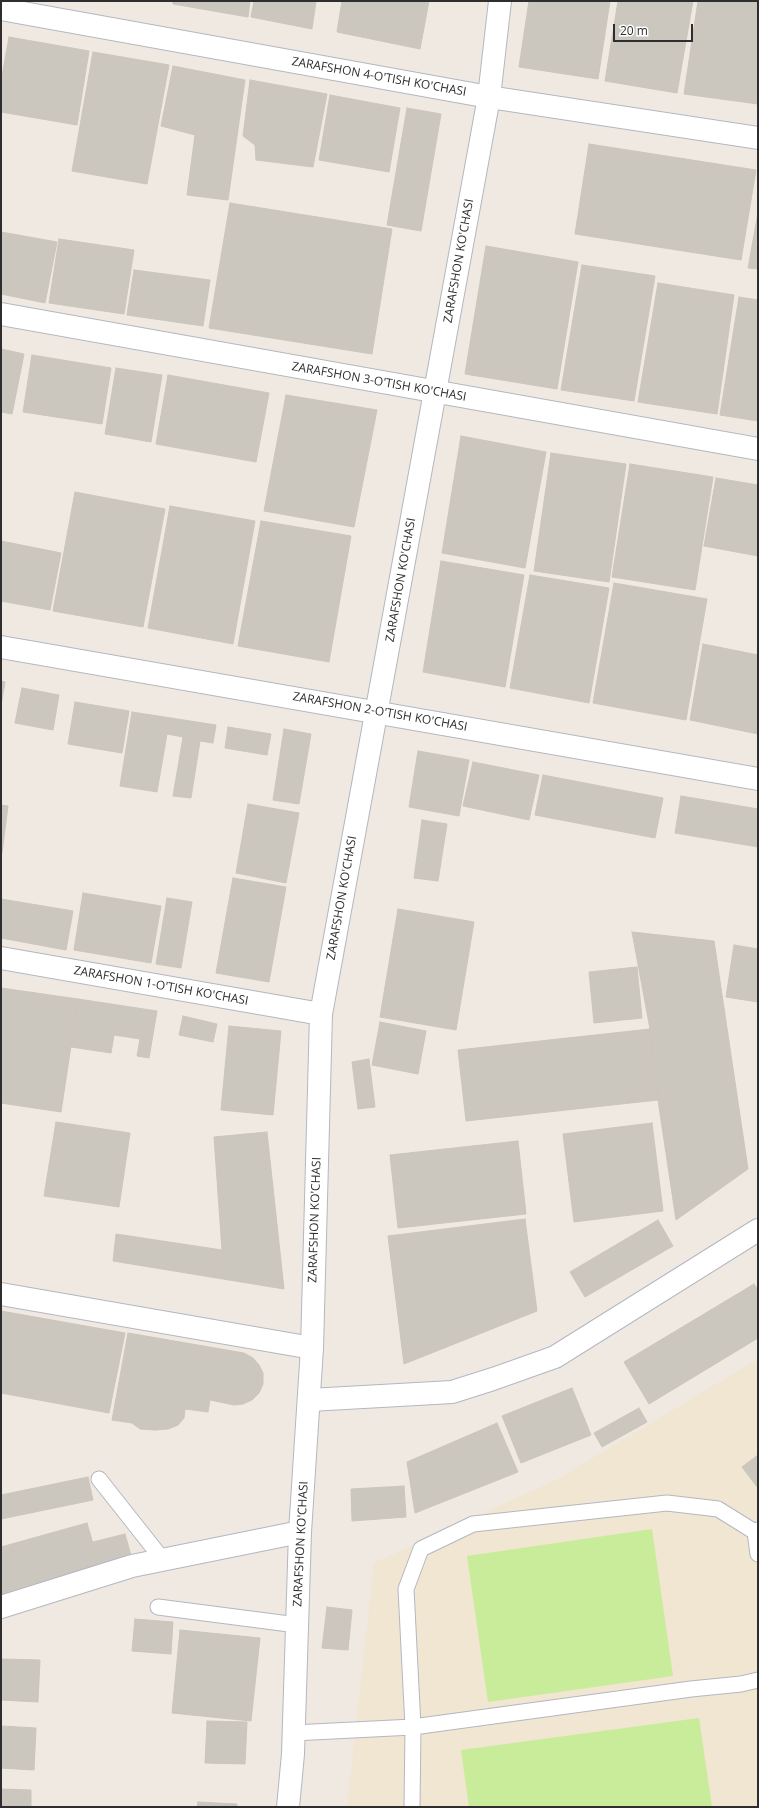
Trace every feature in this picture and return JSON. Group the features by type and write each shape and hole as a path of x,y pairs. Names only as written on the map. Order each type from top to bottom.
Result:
{"street":[{"name":"ZARAFSHON KO'CHASI","path":"288,1807 294,1733 300,1532 310,1400 321,1014 489,97 500,1"},
{"name":"ZARAFSHON 4-O'TISH KO'CHASI","path":"1,9 489,97 758,138"},
{"name":"ZARAFSHON 3-O'TISH KO'CHASI","path":"1,314 758,449"},
{"name":"ZARAFSHON 2-O'TISH KO'CHASI","path":"1,647 377,711 758,779"},
{"name":"ZARAFSHON 1-O'TISH KO'CHASI","path":"1,958 321,1014"},
{"path":"310,1400 452,1392 555,1357 758,1230"},
{"path":"1,1294 312,1348"},
{"path":"1,1607 132,1566 300,1532"}],"lane":[{"path":"99,1479 164,1560"},
{"path":"412,1807 413,1727 406,1589 421,1549 473,1524 667,1503 718,1509 757,1531 758,1554"},
{"path":"158,1607 297,1625"},
{"path":"294,1733 413,1727 691,1689 741,1684 758,1680"}],"shaded area":[{"path":"758,1359 758,1807 347,1807 374,1563 556,1480"}],"green space":[{"path":"652,1529 673,1676 488,1702 467,1556"},
{"path":"699,1718 712,1807 469,1807 461,1750"}],"building":[{"path":"173,1 250,1 248,17 173,4"},
{"path":"254,1 316,1 312,29 251,17"},
{"path":"342,1 429,1 420,49 337,32"},
{"path":"529,1 610,1 598,79 519,67"},
{"path":"618,1 693,1 677,93 605,81"},
{"path":"698,1 758,1 758,104 684,94"},
{"path":"9,37 89,51 77,125 1,112 1,82"},
{"path":"93,52 169,65 147,184 72,171"},
{"path":"173,66 245,80 228,200 187,195 195,135 161,126"},
{"path":"250,80 327,94 313,167 256,160 255,145 243,136"},
{"path":"330,95 400,108 389,172 319,160"},
{"path":"407,108 441,114 421,231 387,225"},
{"path":"589,144 756,170 741,260 575,234"},
{"path":"230,203 392,229 372,354 209,328"},
{"path":"758,213 758,269 748,268"},
{"path":"1,232 57,242 45,303 1,294"},
{"path":"59,239 134,250 124,314 49,303"},
{"path":"486,246 578,262 557,389 465,374"},
{"path":"582,265 655,276 634,401 561,390"},
{"path":"134,270 210,280 203,326 127,315"},
{"path":"658,283 734,295 717,414 638,402"},
{"path":"739,297 758,300 758,421 720,415"},
{"path":"1,349 24,354 12,414 1,412"},
{"path":"32,355 111,368 102,424 23,412"},
{"path":"116,368 162,375 151,442 105,434"},
{"path":"168,375 269,393 256,462 156,444"},
{"path":"286,395 377,410 354,527 264,511"},
{"path":"461,436 546,452 525,568 442,553"},
{"path":"551,453 626,464 609,582 534,571"},
{"path":"630,464 713,477 695,590 612,577"},
{"path":"716,478 758,485 758,556 704,546"},
{"path":"75,492 165,509 143,627 53,611"},
{"path":"170,506 255,521 233,644 148,628"},
{"path":"261,521 351,536 329,662 238,646"},
{"path":"1,541 61,553 50,610 1,601"},
{"path":"441,561 524,575 505,687 423,672"},
{"path":"530,575 609,588 589,703 510,688"},
{"path":"614,583 707,599 686,720 593,703"},
{"path":"703,644 758,655 758,734 690,720"},
{"path":"1,681 5,682 1,705"},
{"path":"22,688 59,695 53,730 15,723"},
{"path":"75,702 129,711 122,753 68,744"},
{"path":"132,712 216,725 213,743 200,741 191,798 173,796 183,737 167,734 157,792 120,786"},
{"path":"228,727 271,734 267,755 225,748"},
{"path":"284,729 311,734 299,804 273,800"},
{"path":"418,751 469,760 459,816 409,807"},
{"path":"473,762 539,775 529,820 463,806"},
{"path":"543,775 663,798 655,838 535,815"},
{"path":"681,796 758,809 758,847 675,833"},
{"path":"248,804 299,813 286,883 236,873"},
{"path":"1,805 8,806 2,853 1,853"},
{"path":"422,820 447,824 438,881 414,878"},
{"path":"233,878 286,887 269,982 216,973"},
{"path":"83,893 161,906 151,963 74,950"},
{"path":"167,898 192,902 181,968 156,964"},
{"path":"1,899 73,911 66,950 1,938"},
{"path":"398,909 474,922 456,1030 380,1017"},
{"path":"632,932 714,941 748,1169 676,1220 658,1100 650,1029"},
{"path":"734,945 758,949 758,1002 726,997"},
{"path":"637,967 642,1018 594,1023 589,972"},
{"path":"1,988 78,999 61,1112 1,1103"},
{"path":"78,999 157,1011 149,1058 137,1056 140,1039 114,1035 111,1053 71,1047"},
{"path":"183,1016 217,1024 213,1042 179,1035"},
{"path":"380,1022 426,1031 418,1074 372,1065"},
{"path":"229,1026 281,1031 273,1115 221,1110"},
{"path":"650,1029 658,1100 466,1121 458,1050"},
{"path":"369,1059 375,1107 358,1109 352,1062"},
{"path":"56,1122 130,1133 119,1207 44,1196"},
{"path":"652,1123 663,1211 574,1222 563,1134"},
{"path":"267,1132 284,1289 113,1261 116,1234 222,1250 214,1137"},
{"path":"518,1141 526,1214 398,1228 390,1155"},
{"path":"525,1219 537,1311 404,1364 388,1236"},
{"path":"658,1220 673,1246 585,1297 570,1272"},
{"path":"754,1284 758,1290 758,1338 649,1404 624,1362"},
{"path":"1,1311 125,1333 109,1413 1,1393"},
{"path":"128,1333 244,1353 253,1358 259,1365 263,1373 263,1384 259,1393 252,1400 243,1404 234,1405 210,1400 208,1412 185,1409 184,1418 178,1425 168,1429 140,1429 132,1423 112,1420"},
{"path":"572,1388 591,1435 521,1463 502,1416"},
{"path":"639,1408 647,1422 602,1447 594,1433"},
{"path":"497,1423 518,1472 415,1513 407,1462"},
{"path":"758,1455 758,1488 742,1467"},
{"path":"88,1477 93,1500 1,1519 1,1495"},
{"path":"404,1486 406,1517 352,1521 351,1489"},
{"path":"87,1523 100,1568 1,1595 1,1547"},
{"path":"125,1534 132,1559 100,1568 93,1542"},
{"path":"327,1607 352,1610 348,1650 322,1648"},
{"path":"135,1619 173,1622 171,1654 132,1651"},
{"path":"180,1630 260,1638 251,1721 172,1713"},
{"path":"1,1659 40,1660 38,1702 1,1700"},
{"path":"207,1721 247,1722 245,1764 205,1763"},
{"path":"1,1726 36,1728 34,1770 1,1768"},
{"path":"1,1789 31,1790 31,1807 1,1807"},
{"path":"198,1802 237,1804 237,1807 197,1807"}]}
